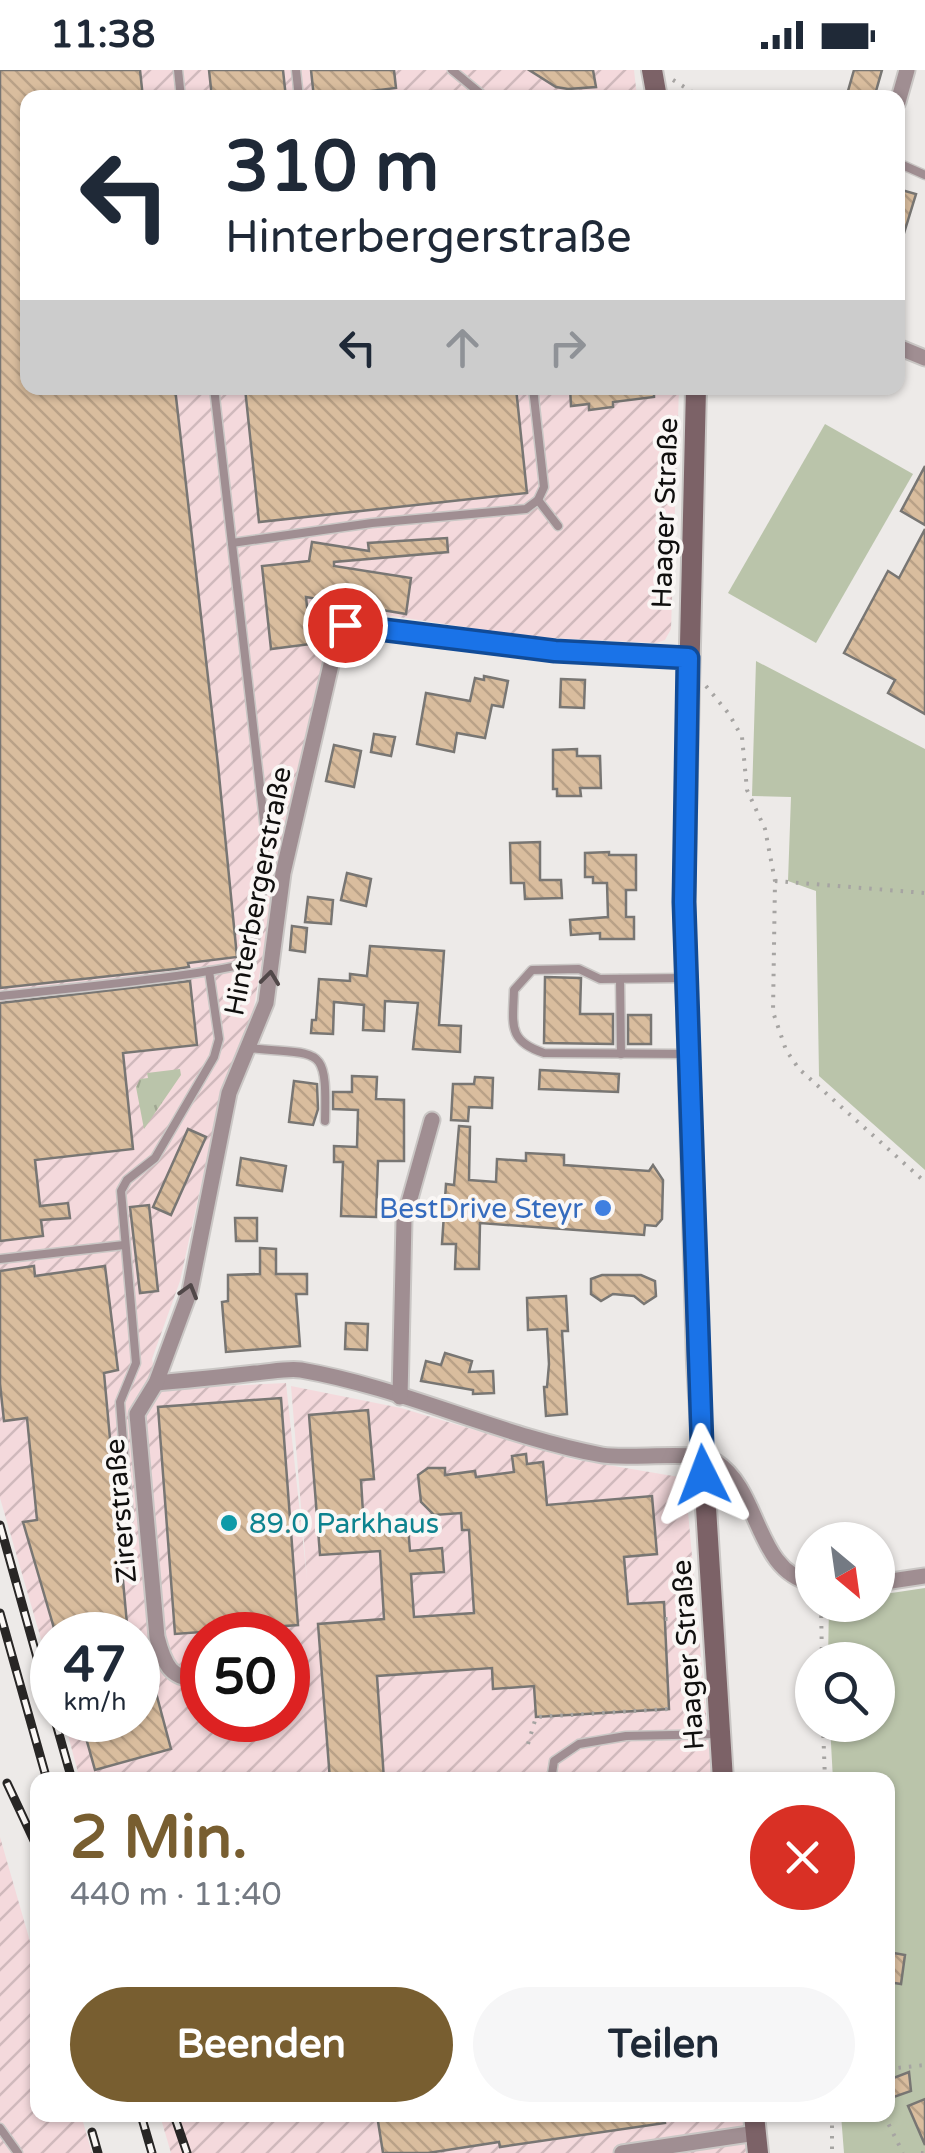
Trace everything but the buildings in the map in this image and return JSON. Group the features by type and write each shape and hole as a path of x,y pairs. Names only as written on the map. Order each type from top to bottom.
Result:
{"main road":[{"name":"Haager Straße","path":"696,395 684,902 702,1457 722,1772"}],"street":[{"name":"Hinterbergerstraße","path":"156,1383 190,1290 228,1093 266,1003 283,873 339,630 348,624 688,667"},
{"path":"400,1397 404,1220 432,1120"},
{"path":"156,1383 297,1369 564,1448 612,1457 702,1457 719,1464 731,1476 776,1559 795,1577"},
{"name":"Zirerstraße","path":"156,1383 142,1404 136,1428 157,1636 162,1656 180,1676"},
{"path":"895,1580 925,1576"},
{"path":"622,2153 756,2134"}],"lane":[{"path":"452,70 476,90"},
{"path":"0,996 210,971 251,961 266,857 215,395"},
{"path":"232,543 372,523 526,508 538,500 544,486 534,395"},
{"path":"538,500 558,526"},
{"path":"688,978 600,978 578,969 532,970 514,990 513,1029 518,1040 544,1054 690,1054"},
{"path":"129,1519 120,1402 136,1363 122,1187 155,1158 218,1046 210,971"},
{"path":"620,979 621,1054"},
{"path":"248,1048 314,1056 322,1062 324,1121"},
{"path":"0,1259 124,1245"},
{"path":"553,1772 554,1761 579,1744 626,1736 719,1734"},
{"path":"0,2128 18,2153"}],"path":[{"path":"672,79 689,90"},
{"path":"688,667 717,698 742,737 747,790 765,829 775,881 773,1012 786,1050 799,1069 925,1182"},
{"path":"775,881 925,893"},
{"path":"664,1619 672,1619"},
{"path":"528,1744 536,1717 669,1709"},
{"path":"824,1742 824,1772"},
{"path":"895,2069 925,2066"},
{"path":"832,2122 832,2153"},
{"path":"888,2122 903,2153"}],"shaded area":[{"path":"0,70 634,70 636,90 20,90 20,395 679,395 671,629 665,640 656,643 530,637 340,608 285,825 253,1012 219,1103 180,1281 152,1359 156,1379 167,1389 286,1383 307,1579 291,1386 401,1408 572,1459 685,1478 711,1772 78,1772 70,1742 160,1742 160,1612 33,1612 0,1498"},
{"path":"0,1837 30,1942 30,2122 83,2122 92,2153 0,2153"},
{"path":"162,2122 744,2122 746,2153 171,2153"}],"green space":[{"path":"825,424 913,474 816,643 728,593"},
{"path":"756,661 925,749 925,1170 819,1076 816,891 788,881 791,797 752,796"},
{"path":"180,1069 181,1075 144,1129 136,1087 140,1079 148,1078 147,1073"},
{"path":"925,1588 925,2153 844,2153 842,2122 895,2122 895,1772 833,1772 831,1742 895,1742 895,1642 828,1642 829,1622 895,1622 895,1592"}],"railway":[{"path":"0,1525 30,1632"},
{"path":"0,1613 45,1772"},
{"path":"61,1742 70,1772"},
{"path":"7,1783 30,1832"},
{"path":"143,2122 152,2153"},
{"path":"176,2122 187,2153"},
{"path":"92,2132 98,2153"}],"place":[{"name":"BestDrive Steyr","path":"603,1208"},
{"name":"89.0 Parkhaus","path":"229,1523"}],"route":[{"path":"345,625 555,651 688,658 684,902 703,1475"}]}
